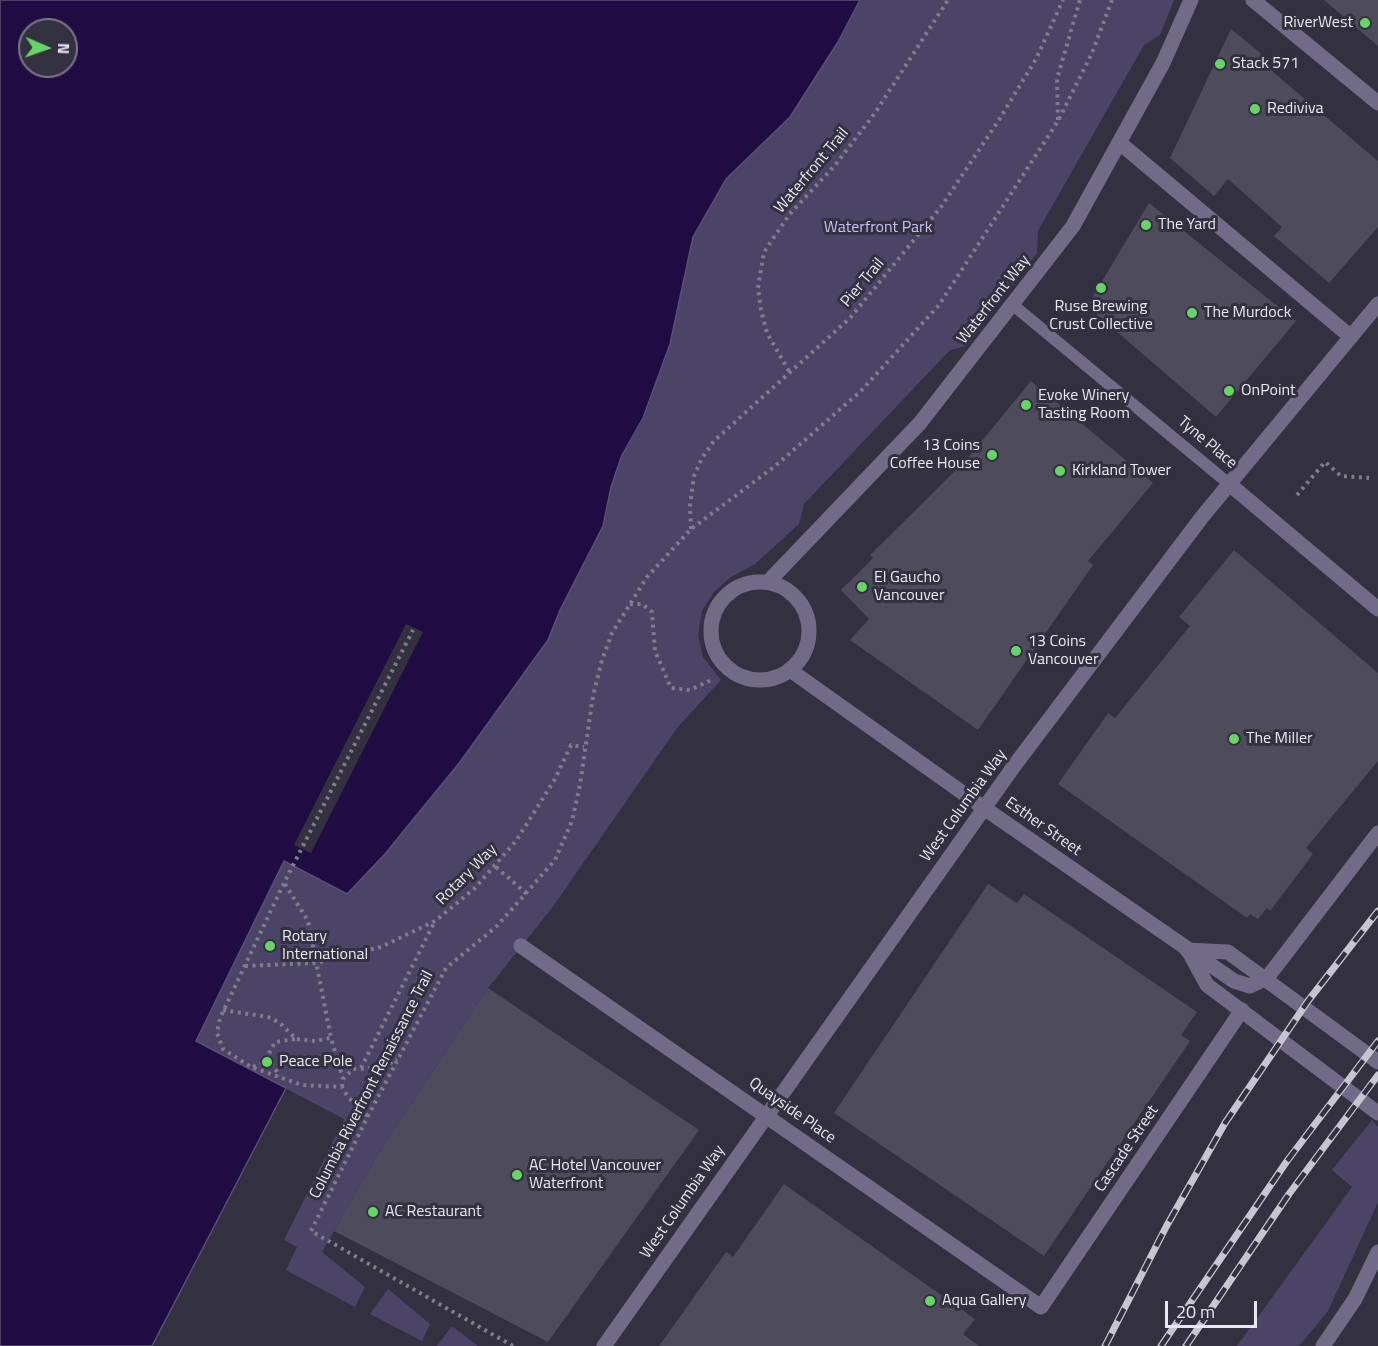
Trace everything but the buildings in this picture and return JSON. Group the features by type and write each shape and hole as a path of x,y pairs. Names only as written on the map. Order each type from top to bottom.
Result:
{"street":[{"name":"Waterfront Way","path":"768,582 920,423 1073,226 1163,63 1191,0"},
{"path":"1252,0 1378,103"},
{"path":"1120,144 1351,337"},
{"name":"West Columbia Way","path":"604,1346 984,808 1228,483 1378,304"},
{"name":"Tyne Place","path":"1228,483 1378,609"},
{"path":"768,582 783,587 796,597 806,611 810,627 808,643 801,658 790,670 776,678 760,681 744,678 730,671 719,659 712,645 710,628 713,612 722,598 743,585 768,582"},
{"name":"Esther Street","path":"790,670 1187,950 1206,985 1378,1113"},
{"path":"1187,950 1242,984 1258,984 1267,978 1378,833"},
{"name":"Quayside Place","path":"521,946 1041,1307"},
{"path":"1267,978 1378,1062"},
{"name":"Cascade Street","path":"1041,1307 1242,1010"},
{"path":"1323,1346 1355,1299 1378,1252"}],"lane":[{"name":"Tyne Place","path":"1013,304 1228,483"}],"path":[{"name":"Waterfront Trail","path":"789,371 767,333 761,310 758,288 764,252 789,215 836,164 875,113 948,0"},
{"name":"Pier Trail","path":"692,529 690,506 694,476 702,458 714,441 850,318 941,207 1030,68 1063,0"},
{"path":"1058,121 1057,79 1080,0"},
{"name":"Columbia Riverfront Renaissance Trail","path":"513,1346 311,1231 368,1116 446,968 497,926 555,860 572,821 602,660 612,633 647,577 692,529 774,467 861,391 939,305 1058,121 1092,53 1112,0"},
{"path":"1297,495 1325,462 1341,476 1369,478"},
{"path":"630,604 642,604 652,612 655,651 671,688 690,690 711,680"},
{"path":"342,1087 309,1087 251,1067 230,1055 218,1041 217,1025 284,883 413,630"},
{"name":"Rotary Way","path":"245,966 316,963 381,947 435,921 474,889 496,867 537,811 571,746 584,747"},
{"path":"496,867 527,894"},
{"path":"284,883 308,921 331,1038 344,1079"},
{"path":"361,1068 435,921"},
{"path":"224,1010 233,1014 268,1017 280,1023 296,1039"},
{"path":"251,1067 264,1063 275,1042 296,1039 315,1041 331,1038"},
{"path":"267,1057 282,1078"},
{"path":"368,1116 348,1097 342,1087 344,1079 348,1073 361,1068 381,1068 398,1059"}],"green space":[{"name":"Waterfront Park","path":"860,0 1174,0 1160,35 1144,45 1038,231 1037,253 967,346 950,350 804,504 799,524 755,564 731,577 714,592 702,611 698,635 703,657 721,680 677,728 552,908 488,988 383,1146 322,1252 365,1287 355,1307 286,1270 297,1247 284,1240 344,1119 195,1041 284,861 385,854 460,762 548,640 622,455 644,418 670,344 693,237 726,179 790,117 838,42"},
{"path":"1372,1120 1378,1127 1378,1202 1328,1311 1299,1346 1237,1346 1352,1187 1332,1170"},
{"path":"388,1289 430,1324 422,1341 370,1314"},
{"path":"452,1326 478,1346 437,1346"}],"shaded area":[{"path":"0,0 860,0 838,42 790,117 726,179 693,237 670,344 643,418 622,455 611,487 603,526 560,610 548,640 460,762 385,854 347,894 284,861 196,1041 286,1088 152,1346 0,1346"}],"pier":[{"path":"406,624 423,632 311,853 294,845"}],"railway":[{"path":"1105,1346 1166,1227 1225,1123 1308,1001 1378,911"},
{"path":"1161,1346 1287,1161 1378,1041"},
{"path":"1186,1346 1289,1194 1378,1075"}],"place":[{"name":"RiverWest","path":"1365,23"},
{"name":"Stack 571","path":"1220,64"},
{"name":"Rediviva","path":"1255,109"},
{"name":"The Yard","path":"1146,225"},
{"name":"Ruse Brewing Crust Collective","path":"1101,288"},
{"name":"The Murdock","path":"1192,313"},
{"name":"OnPoint","path":"1229,391"},
{"name":"Evoke Winery Tasting Room","path":"1026,405"},
{"name":"13 Coins Coffee House","path":"992,455"},
{"name":"Kirkland Tower","path":"1060,471"},
{"name":"El Gaucho Vancouver","path":"862,587"},
{"name":"13 Coins Vancouver","path":"1016,651"},
{"name":"The Miller","path":"1234,739"},
{"name":"Rotary International","path":"270,946"},
{"name":"Peace Pole","path":"267,1062"},
{"name":"AC Hotel Vancouver Waterfront","path":"517,1175"},
{"name":"AC Restaurant","path":"373,1212"},
{"name":"Aqua Gallery","path":"930,1301"}]}
